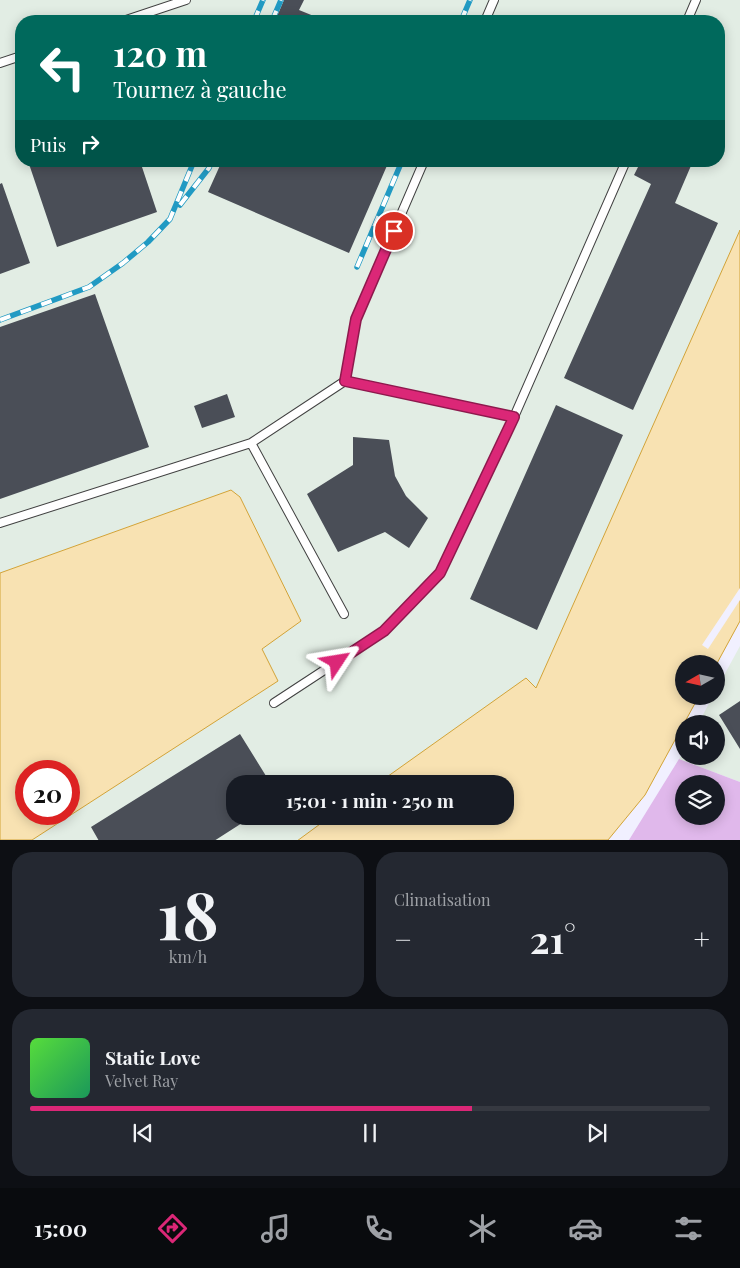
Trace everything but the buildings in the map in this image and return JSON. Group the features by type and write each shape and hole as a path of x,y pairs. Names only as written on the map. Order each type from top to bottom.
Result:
{"lane":[{"path":"141,15 186,0"},
{"path":"488,15 494,0"},
{"path":"690,15 696,0"},
{"path":"0,63 15,58"},
{"path":"345,381 356,319 421,167"},
{"path":"274,703 384,631 440,573 514,417 623,167"},
{"path":"0,523 251,443 345,381 514,417"},
{"path":"251,443 344,614"}],"shaded area":[{"path":"0,0 740,0 740,230 536,688 406,775 226,775 226,825 331,825 308,840 32,840 55,825 80,825 80,809 277,681 261,649 301,621 240,497 231,490 0,573"},
{"path":"740,230 740,621 721,655 675,655 675,705 694,705 689,715 675,715 675,740 645,795 608,840 298,840 319,825 514,825 514,775 390,775 526,678 536,688"},
{"path":"231,490 240,497 301,621 262,649 278,681 80,809 80,760 15,760 15,825 55,825 32,840 0,840 0,573"},
{"path":"740,646 740,782 695,765 725,765 725,715 703,715 708,705 725,705 725,674"},
{"path":"675,765 695,765 721,775 675,775 675,825 725,825 725,776 740,782 740,840 629,840"}],"pier":[{"path":"740,588 740,600 708,649 702,645"}],"railway":[{"path":"257,15 263,0"},
{"path":"275,15 281,0"},
{"path":"464,15 470,0"},
{"path":"0,320 89,287 123,263 148,242 170,219 192,167"},
{"path":"180,205 209,167"},
{"path":"357,267 399,167"}],"route":[{"path":"337,662 384,631 440,573 514,417 345,381 356,319 394,231"}]}
